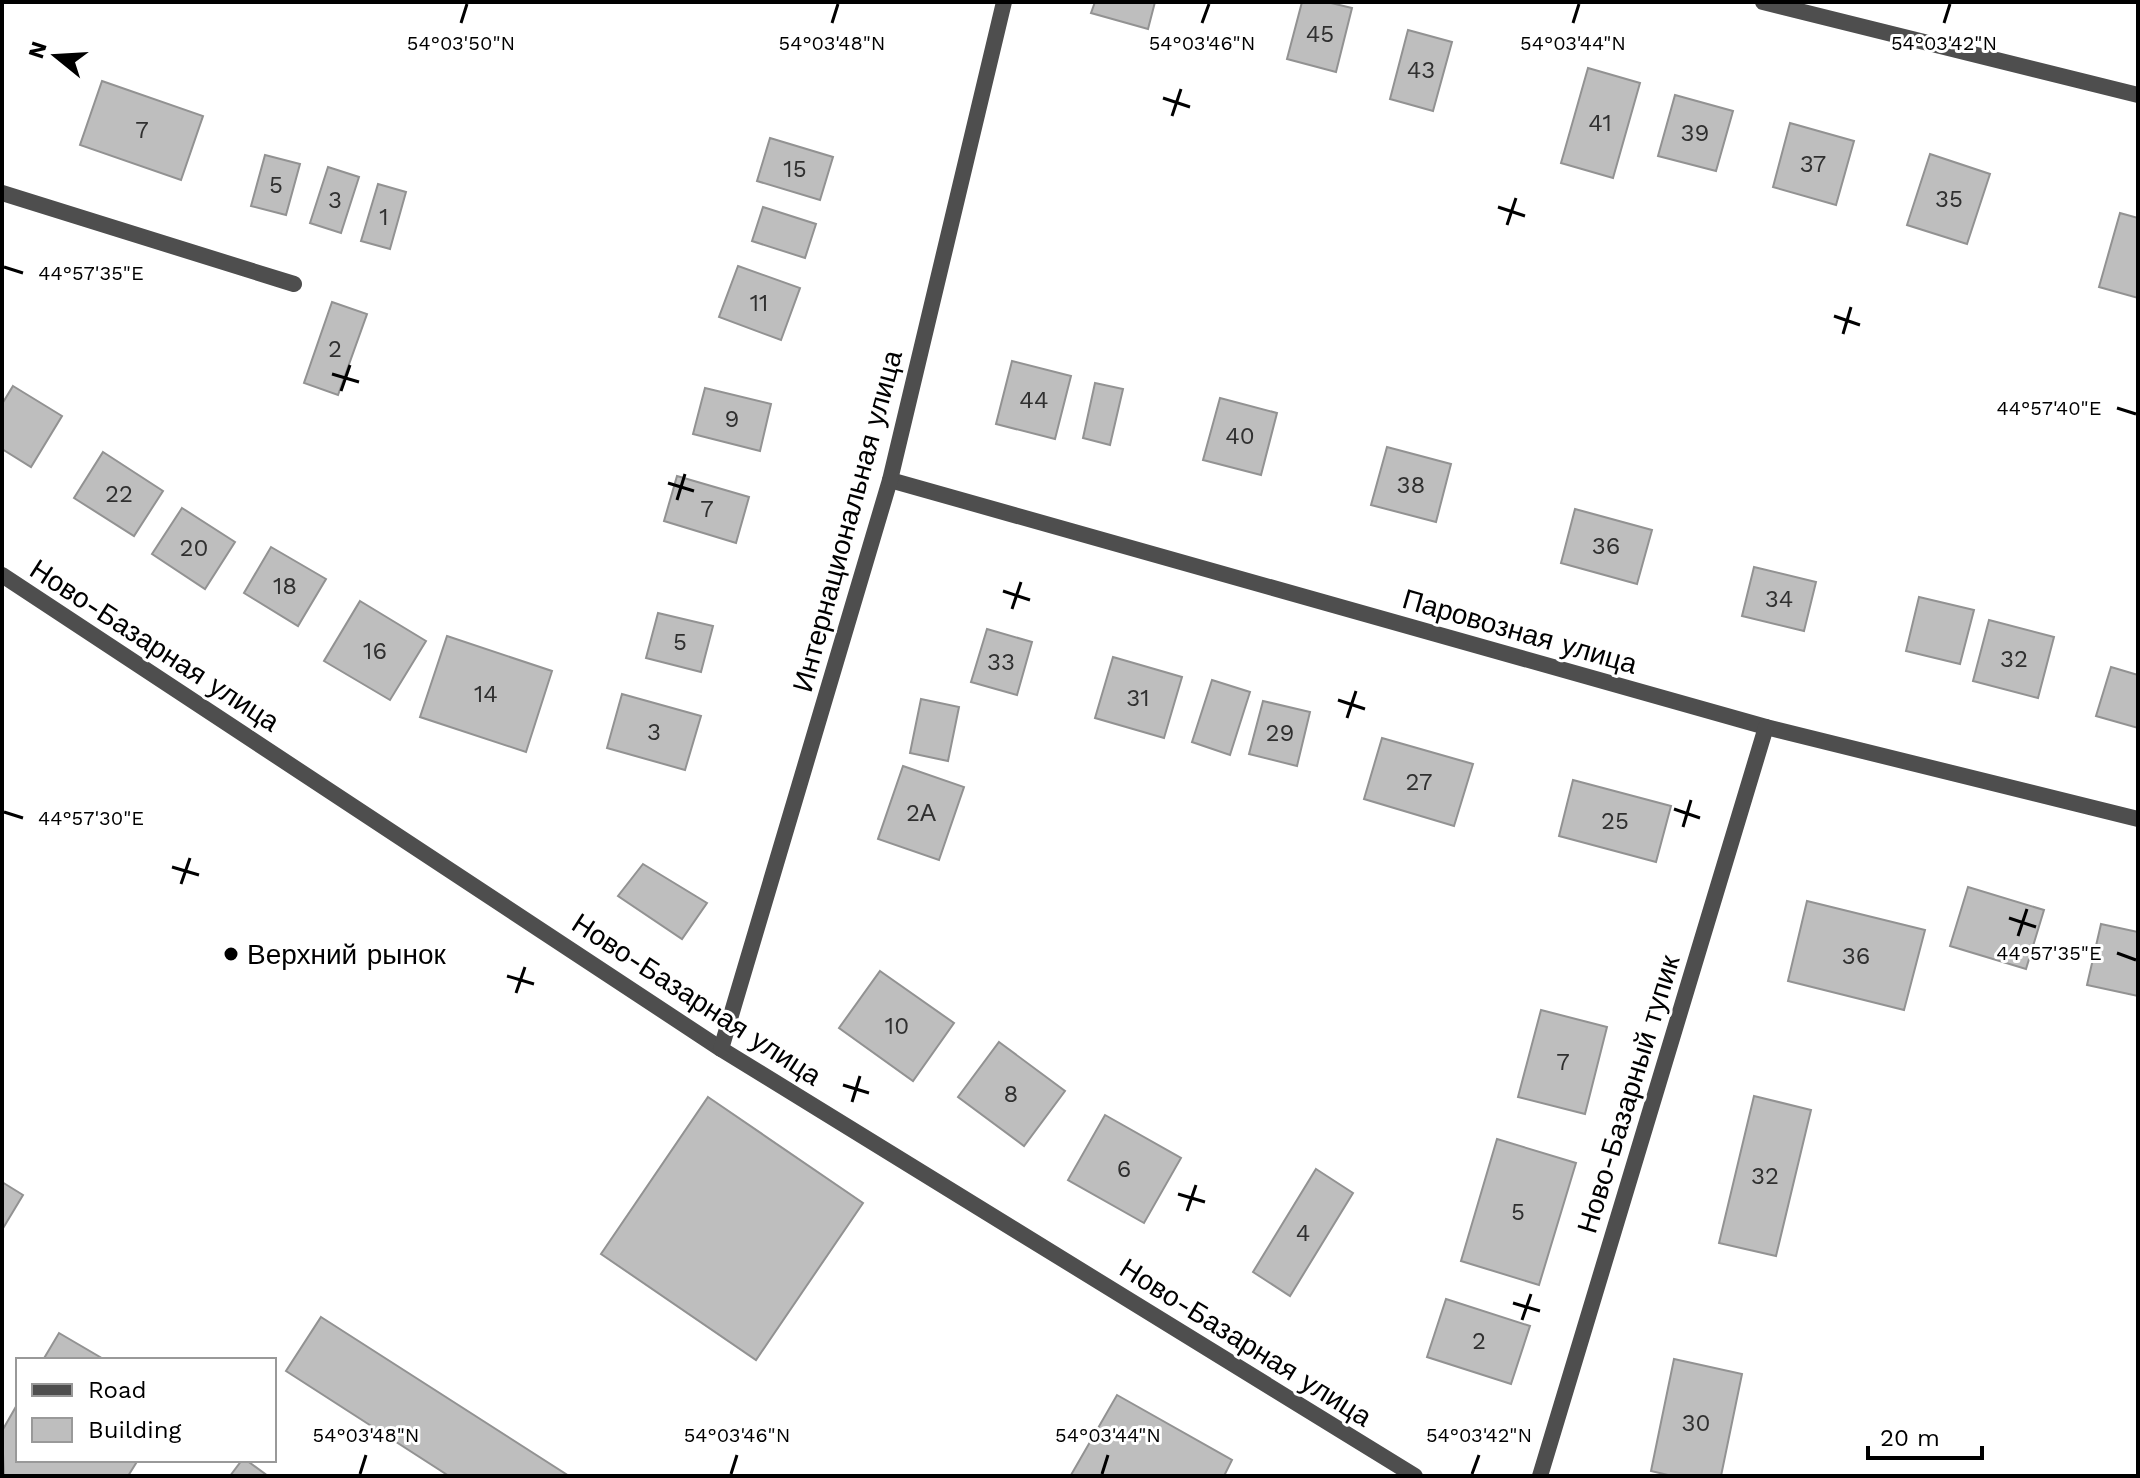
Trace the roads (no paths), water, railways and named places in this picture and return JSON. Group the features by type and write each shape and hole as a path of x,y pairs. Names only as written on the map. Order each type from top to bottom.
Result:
{"street":[{"name":"Интернациональная улица","path":"721,1049 890,480 1004,2"},
{"path":"1763,2 2138,95"},
{"path":"2,193 294,284"},
{"name":"Паровозная улица","path":"890,480 1766,727 2138,819"},
{"name":"Ново-Базарная улица","path":"2,575 721,1049 1415,1476"},
{"name":"Ново-Базарный тупик","path":"1540,1476 1766,727"}],"place":[{"name":"Верхний рынок","path":"231,954"}]}
